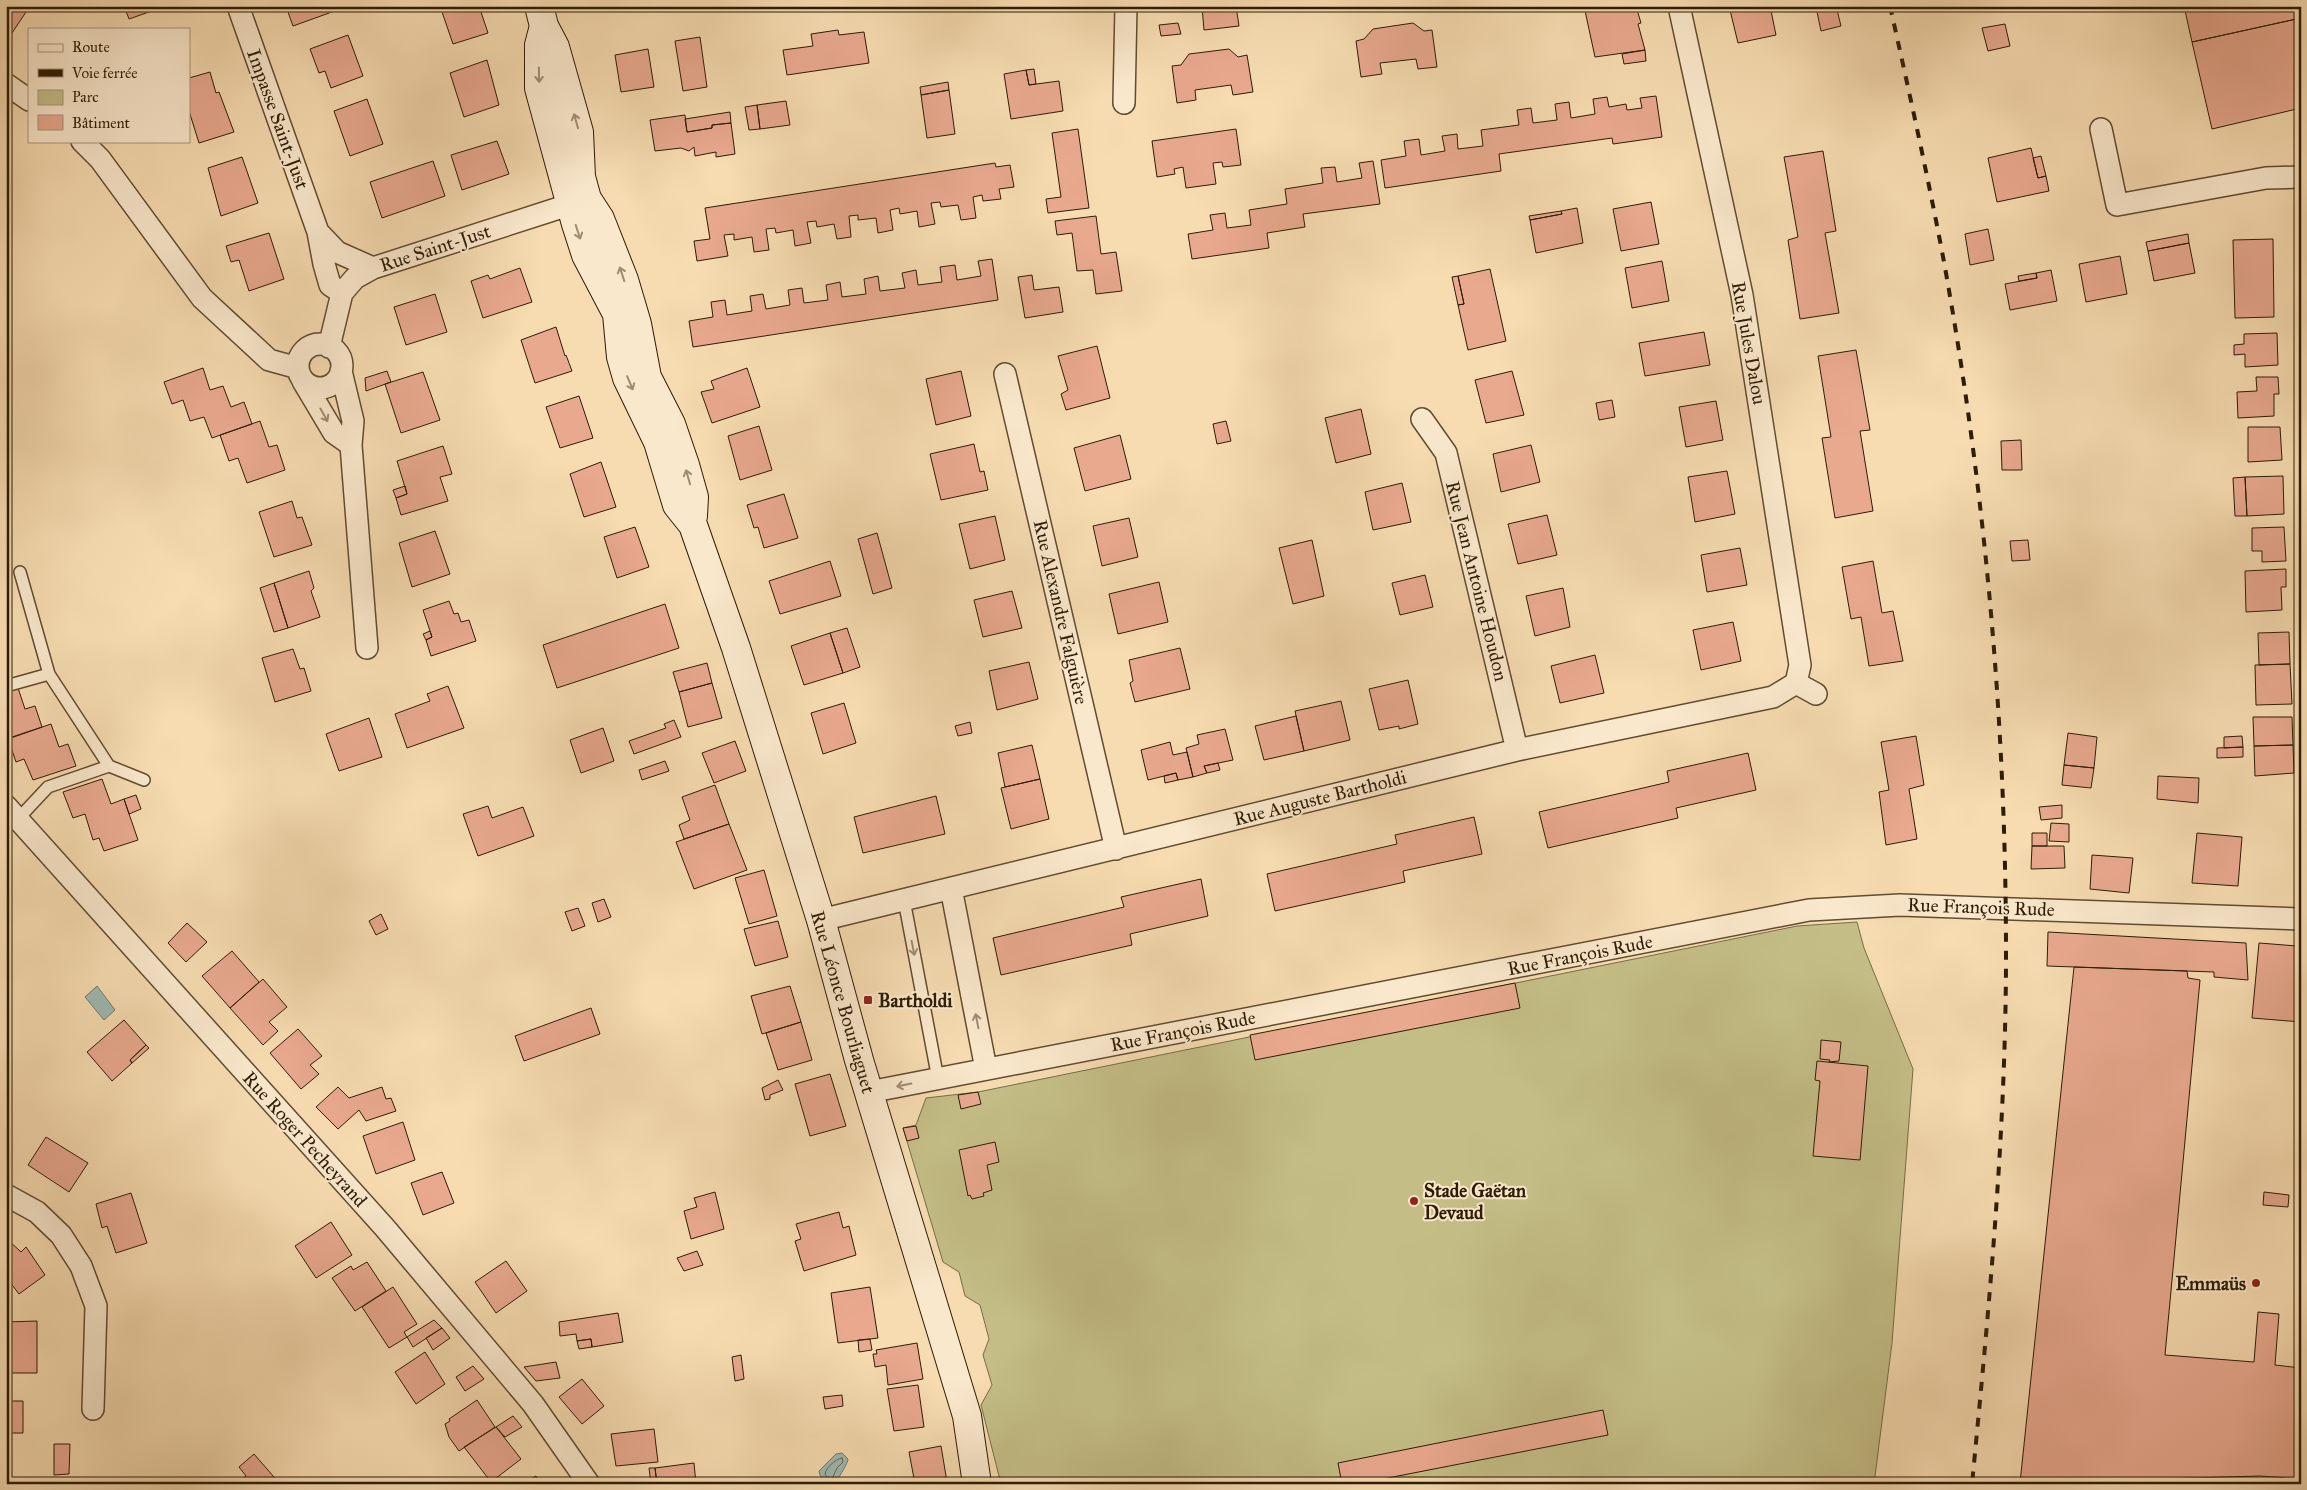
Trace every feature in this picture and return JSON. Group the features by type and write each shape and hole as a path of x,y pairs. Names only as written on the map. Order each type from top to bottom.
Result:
{"main road":[{"name":"Rue Léonce Bourliaguet","path":"541,16 555,47 579,132 581,176 579,202 596,211 613,249 637,324 646,377 670,424 685,465 694,497 693,525 736,648 821,920 869,1092 967,1416 977,1484"}],"street":[{"name":"Impasse Saint-Just","path":"238,6 318,232 330,285 342,293"},
{"path":"1124,103 1126,6"},
{"name":"Rue Jules Dalou","path":"1680,6 1742,295 1800,665 1796,683"},
{"path":"6,84 28,99"},
{"path":"2101,128 2117,205 2266,178 2301,177"},
{"path":"83,142 100,158 202,298 269,360 300,374 315,388 328,387 339,378 341,372"},
{"name":"Rue Saint-Just","path":"342,293 355,278 373,268 579,202"},
{"name":"Impasse Saint-Just","path":"318,232 337,252 373,268"},
{"path":"329,346 342,293"},
{"path":"351,445 334,432 300,374 298,360 307,348 321,344 329,346 340,357 341,372 353,421 351,445 367,648"},
{"name":"Rue Alexandre Falguière","path":"1005,374 1116,849"},
{"name":"Rue Jean Antoine Houdon","path":"1422,419 1446,452 1518,750"},
{"path":"1796,683 1816,694"},
{"name":"Rue Auguste Bartholdi","path":"821,920 1518,750 1773,697 1796,683"},
{"name":"Rue Roger Pecheyrand","path":"12,812 385,1228 533,1404 589,1484"},
{"path":"951,888 986,1068"},
{"name":"Rue François Rude","path":"869,1092 1809,910 1909,905 2301,919"},
{"path":"6,1195 37,1212 61,1235 81,1266 96,1306 93,1409"}],"lane":[{"path":"20,572 49,674 109,766 144,780"},
{"path":"6,686 49,674"},
{"path":"12,812 48,788 109,766"},
{"path":"904,900 938,1079"}],"green space":[{"name":"Stade Gaëtan Devaud","path":"1857,922 1864,948 1913,1069 1892,1343 1874,1484 1001,1484 981,1405 992,1385 983,1355 989,1339 980,1305 965,1296 959,1272 943,1262 903,1128 916,1125 926,1098 978,1092 1797,926"}],"water":[{"path":"97,986 115,1010 104,1020 85,997"},
{"path":"842,1453 848,1461 836,1482 824,1482 819,1471 836,1454"}],"building":[{"path":"6,6 30,6 10,36 6,33"},
{"path":"124,6 166,6 129,19"},
{"path":"291,6 343,6 343,8 293,26 288,12 292,10"},
{"path":"440,6 479,6 488,33 453,44"},
{"path":"1198,6 1236,6 1239,26 1204,30 1202,7"},
{"path":"1584,6 1636,6 1641,23 1638,24 1645,50 1595,57"},
{"path":"1729,6 1770,6 1776,35 1738,43"},
{"path":"1836,6 1841,26 1821,31 1816,7"},
{"path":"2184,6 2301,6 2301,18 2192,42"},
{"path":"2301,18 2301,108 2212,129 2192,42"},
{"path":"1178,23 1181,34 1161,36 1159,25"},
{"path":"1413,23 1424,31 1432,30 1437,67 1418,69 1416,59 1380,63 1382,74 1361,77 1356,41 1364,39 1373,29"},
{"path":"2005,24 2010,46 1988,51 1982,28"},
{"path":"838,30 839,35 864,32 869,63 787,75 783,50 813,46 811,34"},
{"path":"348,35 363,76 331,88 325,71 319,73 310,49"},
{"path":"700,37 707,87 683,91 675,41"},
{"path":"648,49 654,87 621,92 615,55"},
{"path":"1229,49 1238,57 1247,55 1253,92 1233,95 1231,85 1195,90 1196,100 1177,103 1172,66 1181,65 1189,54"},
{"path":"1645,50 1646,61 1624,64 1622,54"},
{"path":"487,60 499,105 464,117 450,73"},
{"path":"1034,69 1036,84 1029,85 1026,70"},
{"path":"1026,70 1029,85 1059,81 1063,111 1011,119 1004,74"},
{"path":"210,72 216,93 219,92 234,132 199,143 190,114 190,78"},
{"path":"948,82 949,90 921,95 920,87"},
{"path":"949,90 955,134 927,138 921,95"},
{"path":"1656,96 1662,137 1613,144 1612,138 1499,154 1501,171 1385,188 1381,160 1406,156 1404,141 1419,139 1421,155 1445,151 1442,136 1457,134 1458,149 1483,146 1481,130 1519,125 1517,110 1531,108 1533,123 1557,120 1555,104 1569,102 1571,118 1595,114 1593,99 1607,97 1609,107 1626,104 1627,110 1642,108 1640,98"},
{"path":"367,99 383,144 350,156 334,111"},
{"path":"786,101 790,125 760,129 757,105"},
{"path":"757,105 760,129 749,130 745,107"},
{"path":"730,112 731,123 712,125 712,128 687,132 685,119"},
{"path":"685,115 687,132 712,128 712,125 731,123 735,154 716,157 716,152 695,156 694,147 689,151 681,148 655,151 650,120"},
{"path":"1078,129 1089,208 1048,213 1046,199 1061,197 1052,133"},
{"path":"1236,129 1241,165 1223,167 1222,162 1213,163 1216,184 1186,188 1183,167 1174,169 1175,174 1157,177 1152,141"},
{"path":"497,141 509,174 462,190 451,155"},
{"path":"2031,148 2038,178 2046,176 2049,191 1997,202 1988,158"},
{"path":"1823,151 1836,231 1825,233 1839,313 1800,319 1788,240 1798,237 1784,157"},
{"path":"2041,156 2046,176 2038,178 2033,158"},
{"path":"242,157 258,203 221,216 208,168"},
{"path":"433,161 445,196 382,218 370,182"},
{"path":"1373,161 1380,204 1303,214 1305,227 1267,233 1269,248 1192,259 1188,234 1213,230 1210,215 1225,213 1227,228 1251,225 1249,210 1287,204 1285,189 1323,183 1321,168 1335,167 1337,182 1362,178 1359,163"},
{"path":"995,163 996,167 1010,165 1014,187 999,189 1001,199 983,201 982,195 973,197 976,218 961,220 958,205 941,207 940,202 931,203 935,224 919,227 917,211 900,214 899,208 890,210 893,230 878,233 876,218 858,220 858,215 849,216 851,237 837,239 834,224 817,227 816,221 807,222 811,243 795,246 793,230 776,233 775,228 766,229 769,250 754,252 752,237 734,240 734,234 724,235 728,256 697,261 694,241 710,239 705,208"},
{"path":"1651,202 1659,244 1621,251 1613,209"},
{"path":"1577,208 1583,243 1536,253 1530,220 1562,214 1561,211"},
{"path":"1561,211 1562,214 1530,220 1529,216"},
{"path":"1096,216 1101,254 1116,252 1122,291 1096,294 1093,270 1077,271 1072,233 1057,235 1055,221"},
{"path":"1988,229 1994,260 1970,265 1965,234"},
{"path":"269,233 284,279 249,291 239,260 231,262 226,246"},
{"path":"2188,234 2189,243 2148,251 2146,242"},
{"path":"2273,239 2274,317 2235,318 2233,240"},
{"path":"2189,243 2195,273 2154,281 2148,251"},
{"path":"2120,256 2127,294 2086,302 2079,264"},
{"path":"992,259 998,300 693,347 689,321 713,317 711,302 725,300 727,315 752,311 750,296 763,294 766,309 790,305 788,290 802,288 804,303 828,300 826,285 840,282 842,297 866,294 864,279 878,276 880,291 905,288 902,273 916,270 918,285 942,282 940,267 955,265 957,280 981,276 978,261"},
{"path":"1662,261 1669,301 1632,308 1625,268"},
{"path":"520,268 532,302 483,318 471,281 488,275 490,279"},
{"path":"1490,269 1506,341 1468,350 1458,305 1464,304 1458,276"},
{"path":"2051,270 2057,301 2010,310 2005,284 2037,278 2036,273"},
{"path":"2036,273 2037,278 2019,281 2018,276"},
{"path":"1032,275 1034,290 1059,287 1063,312 1025,318 1018,277"},
{"path":"1458,276 1464,304 1458,305 1452,277"},
{"path":"435,294 447,332 406,345 394,307"},
{"path":"556,327 572,371 535,383 521,340"},
{"path":"1704,332 1710,365 1645,376 1639,343"},
{"path":"2277,333 2278,365 2245,367 2245,354 2234,355 2234,345 2244,344 2244,334"},
{"path":"1097,346 1110,398 1066,410 1061,394 1068,390 1058,356"},
{"path":"1856,350 1870,430 1860,431 1873,511 1835,518 1822,438 1831,437 1818,356"},
{"path":"203,368 210,390 223,386 231,407 244,402 252,424 212,438 204,417 190,421 183,400 172,404 164,382"},
{"path":"747,368 760,407 712,423 701,392 714,389 711,381"},
{"path":"387,371 391,382 366,391 365,378"},
{"path":"961,371 971,416 936,425 926,379"},
{"path":"1512,371 1524,415 1486,423 1475,380"},
{"path":"423,372 440,420 401,433 385,384"},
{"path":"2256,377 2278,377 2279,394 2274,394 2274,416 2238,418 2237,392 2257,391"},
{"path":"579,396 593,438 560,448 546,407"},
{"path":"1612,400 1615,417 1599,420 1596,403"},
{"path":"1716,401 1723,440 1686,447 1679,407"},
{"path":"1361,409 1371,454 1336,463 1325,418"},
{"path":"260,421 269,447 277,445 285,470 247,483 238,458 229,461 220,435"},
{"path":"1226,421 1231,441 1217,444 1213,424"},
{"path":"759,426 772,470 740,480 728,436"},
{"path":"2248,427 2280,427 2282,460 2248,462"},
{"path":"1120,435 1131,479 1085,491 1074,448"},
{"path":"2021,440 2022,470 2002,470 2001,441"},
{"path":"974,444 980,472 984,471 988,490 941,500 930,454"},
{"path":"1531,445 1540,482 1501,492 1493,454"},
{"path":"443,446 452,474 440,477 448,501 401,515 396,498 407,494 397,461"},
{"path":"601,462 616,507 584,517 570,474"},
{"path":"1727,471 1735,514 1695,522 1688,477"},
{"path":"2283,476 2284,514 2247,516 2245,477"},
{"path":"2245,477 2247,516 2235,516 2233,478"},
{"path":"1402,483 1411,522 1373,530 1365,492"},
{"path":"405,486 407,494 396,498 393,490"},
{"path":"784,494 798,538 764,548 758,527 754,528 747,505"},
{"path":"292,501 297,518 302,517 312,545 274,557 259,512"},
{"path":"1547,515 1557,555 1518,564 1508,524"},
{"path":"995,516 1005,560 970,569 959,524"},
{"path":"1129,518 1138,557 1102,566 1093,526"},
{"path":"635,527 649,567 617,578 604,537"},
{"path":"2284,527 2286,561 2262,562 2262,551 2252,551 2252,528"},
{"path":"435,531 450,574 412,587 399,543"},
{"path":"877,533 892,588 873,594 858,539"},
{"path":"1312,540 1324,596 1293,604 1279,548"},
{"path":"2028,540 2030,560 2012,561 2010,541"},
{"path":"1740,548 1747,585 1707,592 1701,555"},
{"path":"830,561 841,596 780,614 769,581"},
{"path":"1873,561 1882,613 1893,611 1903,661 1869,666 1861,617 1851,619 1842,567"},
{"path":"2286,569 2286,587 2281,587 2282,610 2246,612 2245,571"},
{"path":"309,571 314,588 311,591 320,617 288,628 274,583"},
{"path":"1425,575 1433,607 1400,615 1392,583"},
{"path":"1159,582 1168,622 1118,634 1109,594"},
{"path":"274,583 288,628 274,632 260,588"},
{"path":"1563,588 1570,627 1535,636 1526,596"},
{"path":"1012,591 1022,628 983,637 974,600"},
{"path":"449,601 454,614 458,613 461,622 469,620 476,641 431,656 426,640 432,637 423,610"},
{"path":"665,604 679,648 557,688 543,645"},
{"path":"1733,622 1741,661 1701,670 1693,630"},
{"path":"847,628 860,667 843,673 830,633"},
{"path":"430,631 432,637 426,640 423,634"},
{"path":"2289,632 2290,664 2259,665 2258,633"},
{"path":"830,633 843,673 804,685 791,646"},
{"path":"1180,648 1190,689 1135,702 1130,683 1133,681 1129,660"},
{"path":"293,649 300,669 304,668 311,691 275,702 262,658"},
{"path":"1595,655 1604,693 1560,703 1551,666"},
{"path":"1029,662 1038,699 997,710 989,671"},
{"path":"707,663 712,683 679,692 673,672"},
{"path":"2290,664 2292,704 2256,705 2255,665"},
{"path":"1408,680 1418,724 1399,729 1399,726 1379,730 1369,689"},
{"path":"712,683 722,718 688,727 679,692"},
{"path":"448,686 464,728 407,748 395,714 430,701 427,694"},
{"path":"18,688 25,709 35,706 42,727 6,739 6,693"},
{"path":"1341,701 1350,740 1304,751 1295,711"},
{"path":"844,703 856,743 823,754 811,713"},
{"path":"1296,716 1304,751 1264,760 1255,726"},
{"path":"2253,717 2292,717 2293,745 2254,746"},
{"path":"369,718 382,757 339,771 326,734"},
{"path":"674,720 681,737 634,754 629,741 666,728 664,724"},
{"path":"970,722 972,733 958,736 955,726"},
{"path":"51,724 59,747 68,744 76,766 33,780 24,759 16,762 8,739"},
{"path":"603,728 614,761 581,773 570,740"},
{"path":"1225,729 1233,760 1204,766 1207,773 1193,777 1186,748 1199,744 1197,735"},
{"path":"2068,733 2097,737 2094,768 2064,765"},
{"path":"1916,736 1924,785 1909,789 1917,839 1886,845 1879,792 1889,790 1881,742"},
{"path":"2242,736 2243,747 2224,748 2224,737"},
{"path":"735,741 746,771 714,783 702,753"},
{"path":"1170,742 1173,755 1187,752 1193,777 1178,780 1176,773 1148,780 1141,750"},
{"path":"1032,745 1040,779 1005,787 998,753"},
{"path":"2293,745 2294,773 2255,776 2254,746"},
{"path":"2243,747 2243,757 2217,758 2217,748"},
{"path":"1748,753 1756,790 1676,808 1678,818 1548,848 1539,812 1669,782 1667,771"},
{"path":"665,761 669,771 642,780 639,770"},
{"path":"1218,763 1220,770 1207,773 1204,766"},
{"path":"2064,765 2094,768 2091,788 2062,785"},
{"path":"1176,773 1178,780 1165,783 1164,776"},
{"path":"2158,776 2199,778 2198,803 2157,799"},
{"path":"102,779 111,804 124,799 138,840 104,851 99,838 93,840 85,814 73,818 63,792"},
{"path":"1040,779 1049,819 1011,829 1001,788"},
{"path":"715,785 729,824 684,839 679,825 690,820 682,797"},
{"path":"136,795 141,809 129,814 124,799"},
{"path":"936,796 945,834 863,853 854,817"},
{"path":"2062,805 2062,818 2041,820 2039,807"},
{"path":"488,806 492,818 523,807 534,836 478,856 463,814"},
{"path":"1474,817 1482,854 1403,871 1405,882 1275,911 1267,874 1397,844 1395,835"},
{"path":"2051,823 2069,824 2069,842 2049,841"},
{"path":"729,824 747,870 694,889 676,842"},
{"path":"2032,833 2047,833 2047,846 2032,846"},
{"path":"2197,833 2242,837 2238,886 2192,883"},
{"path":"2032,846 2064,846 2065,868 2031,869"},
{"path":"2092,855 2133,858 2129,893 2090,889"},
{"path":"764,870 777,916 749,924 735,878"},
{"path":"1201,879 1208,916 1130,934 1132,945 1001,975 993,938 1124,907 1121,897"},
{"path":"604,899 611,917 598,922 592,903"},
{"path":"578,908 585,926 572,931 565,912"},
{"path":"381,914 388,929 376,935 369,921"},
{"path":"778,921 788,957 755,966 744,929"},
{"path":"187,923 207,942 186,962 168,943"},
{"path":"2048,932 2246,943 2248,980 2214,977 2214,972 2047,966"},
{"path":"2259,943 2297,946 2301,950 2301,1022 2252,1018"},
{"path":"232,951 259,982 230,1008 202,976"},
{"path":"2074,967 2187,971 2188,978 2200,980 2165,1355 2254,1362 2258,1312 2279,1314 2275,1365 2301,1368 2301,1479 2260,1476 2020,1483"},
{"path":"263,979 287,1007 269,1022 278,1031 263,1045 230,1008"},
{"path":"1515,983 1520,1008 1255,1060 1250,1035"},
{"path":"790,986 801,1022 762,1034 751,996"},
{"path":"591,1008 600,1034 524,1061 515,1036"},
{"path":"124,1020 146,1045 130,1060 132,1063 112,1081 87,1052"},
{"path":"801,1022 812,1060 778,1070 766,1033"},
{"path":"298,1029 322,1056 310,1065 319,1074 301,1089 270,1053"},
{"path":"1821,1040 1841,1042 1839,1061 1829,1062 1830,1060 1820,1059"},
{"path":"146,1045 149,1048 132,1063 130,1060"},
{"path":"1817,1061 1868,1066 1860,1160 1813,1156 1820,1081 1815,1080"},
{"path":"830,1074 846,1126 810,1136 795,1084"},
{"path":"778,1080 783,1090 770,1095 770,1099 765,1100 762,1088"},
{"path":"338,1087 349,1098 382,1087 386,1099 391,1098 396,1111 366,1121 359,1110 338,1129 316,1107"},
{"path":"978,1092 981,1104 961,1109 958,1095"},
{"path":"403,1122 415,1160 376,1174 363,1136"},
{"path":"916,1126 919,1138 907,1141 903,1128"},
{"path":"46,1137 88,1163 69,1192 28,1165"},
{"path":"995,1142 999,1162 987,1165 992,1190 983,1193 984,1196 972,1199 970,1195 968,1196 959,1150"},
{"path":"442,1172 454,1203 423,1215 411,1183"},
{"path":"715,1192 724,1229 691,1239 684,1211 697,1207 694,1198"},
{"path":"2264,1192 2289,1195 2288,1207 2263,1205"},
{"path":"131,1193 147,1243 116,1253 107,1226 102,1228 96,1204"},
{"path":"839,1212 843,1228 849,1226 856,1255 804,1271 795,1241 801,1239 796,1224"},
{"path":"331,1222 352,1255 316,1278 295,1246"},
{"path":"6,1234 9,1235 7,1239 21,1252 26,1247 45,1275 19,1294 6,1277"},
{"path":"697,1251 703,1265 684,1271 677,1258"},
{"path":"506,1261 527,1291 496,1313 475,1282"},
{"path":"367,1262 386,1291 355,1311 332,1278 351,1266 353,1270"},
{"path":"393,1287 417,1324 404,1332 407,1337 389,1348 362,1307"},
{"path":"870,1287 878,1338 838,1343 831,1293"},
{"path":"618,1313 623,1342 592,1347 591,1339 577,1341 576,1334 560,1336 559,1322"},
{"path":"434,1320 442,1328 413,1347 407,1337"},
{"path":"37,1321 37,1373 6,1373 6,1322"},
{"path":"442,1328 450,1338 433,1350 426,1338"},
{"path":"591,1339 592,1347 579,1349 577,1341"},
{"path":"870,1339 872,1350 859,1352 858,1340"},
{"path":"917,1343 923,1379 888,1385 886,1365 875,1367 873,1354 877,1354 876,1350"},
{"path":"425,1352 445,1384 416,1404 395,1372"},
{"path":"741,1355 744,1379 735,1381 732,1357"},
{"path":"556,1362 560,1378 536,1381 524,1367"},
{"path":"473,1366 484,1379 465,1391 456,1377"},
{"path":"582,1379 604,1406 582,1424 559,1397"},
{"path":"918,1385 924,1427 894,1431 887,1389"},
{"path":"842,1395 843,1406 825,1409 823,1397"},
{"path":"477,1400 495,1427 459,1451 449,1437 445,1424 450,1421 449,1419"},
{"path":"6,1401 23,1401 23,1433 6,1433"},
{"path":"1603,1410 1608,1435 1357,1484 1342,1484 1338,1463"},
{"path":"513,1416 522,1427 505,1437 496,1427"},
{"path":"496,1427 521,1459 491,1482 464,1447"},
{"path":"654,1429 658,1462 616,1466 611,1434"},
{"path":"54,1444 70,1444 69,1474 54,1475"},
{"path":"941,1446 947,1482 915,1484 909,1452"},
{"path":"254,1454 280,1484 239,1484 246,1476 239,1467"},
{"path":"694,1463 696,1484 657,1484 655,1468"},
{"path":"649,1468 655,1468 657,1484 651,1484"},
{"path":"536,1476 541,1484 523,1484"}],"railway":[{"path":"1890,6 1944,262 1971,433 1990,606 2002,780 2006,954 2003,1087 1990,1286 1972,1484"}],"place":[{"name":"Bartholdi","path":"868,1000"},
{"name":"Stade Gaëtan Devaud","path":"1414,1201"},
{"name":"Emmaüs","path":"2256,1283"}]}
